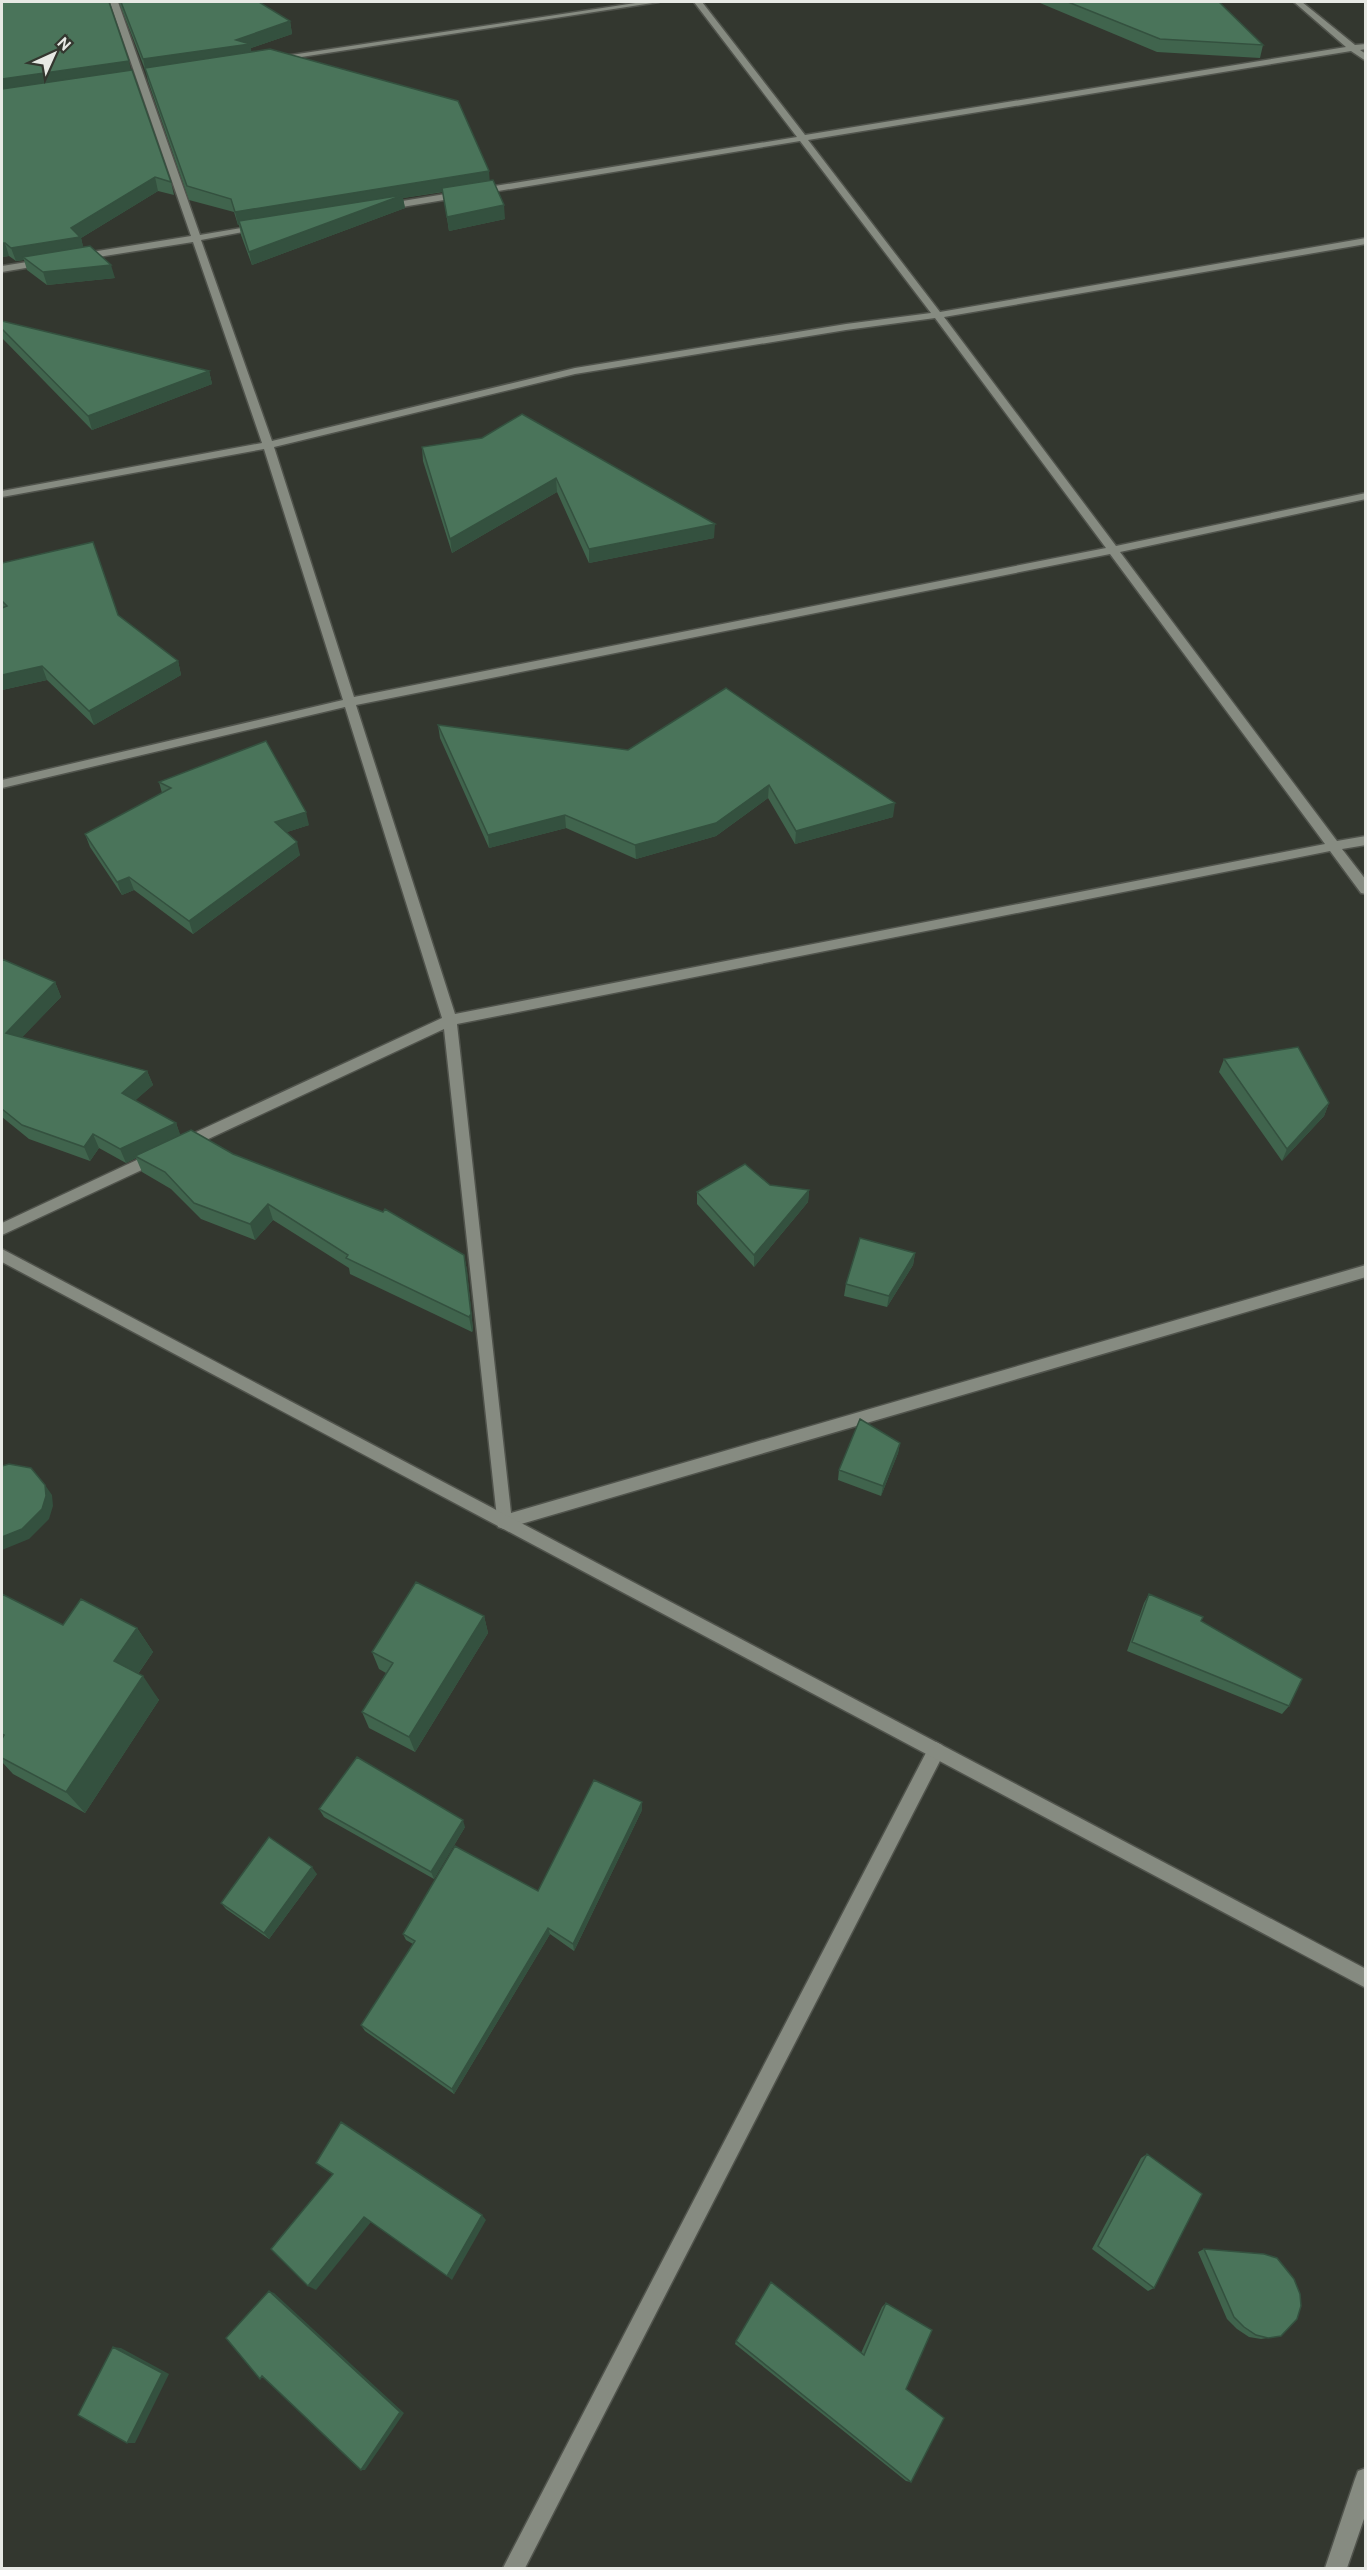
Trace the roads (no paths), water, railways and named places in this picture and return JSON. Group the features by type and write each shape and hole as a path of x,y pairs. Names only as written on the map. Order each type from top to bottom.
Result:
{"street":[{"path":"114,2 268,445 450,1020 504,1522"},
{"path":"269,59 655,2"},
{"path":"698,2 938,315 1365,890"},
{"path":"1298,2 1365,59"},
{"path":"371,210 1365,46"},
{"path":"70,258 266,227"},
{"path":"2,495 268,445 575,371 846,327 938,315 1365,241"},
{"path":"2,269 59,260"},
{"path":"2,784 349,702 1113,550 1365,496"},
{"path":"2,1229 450,1020 1365,840"},
{"path":"2,1255 1365,1979"},
{"path":"504,1522 1365,1271"},
{"path":"513,2568 936,1751"},
{"path":"1336,2568 1365,2479"}]}
